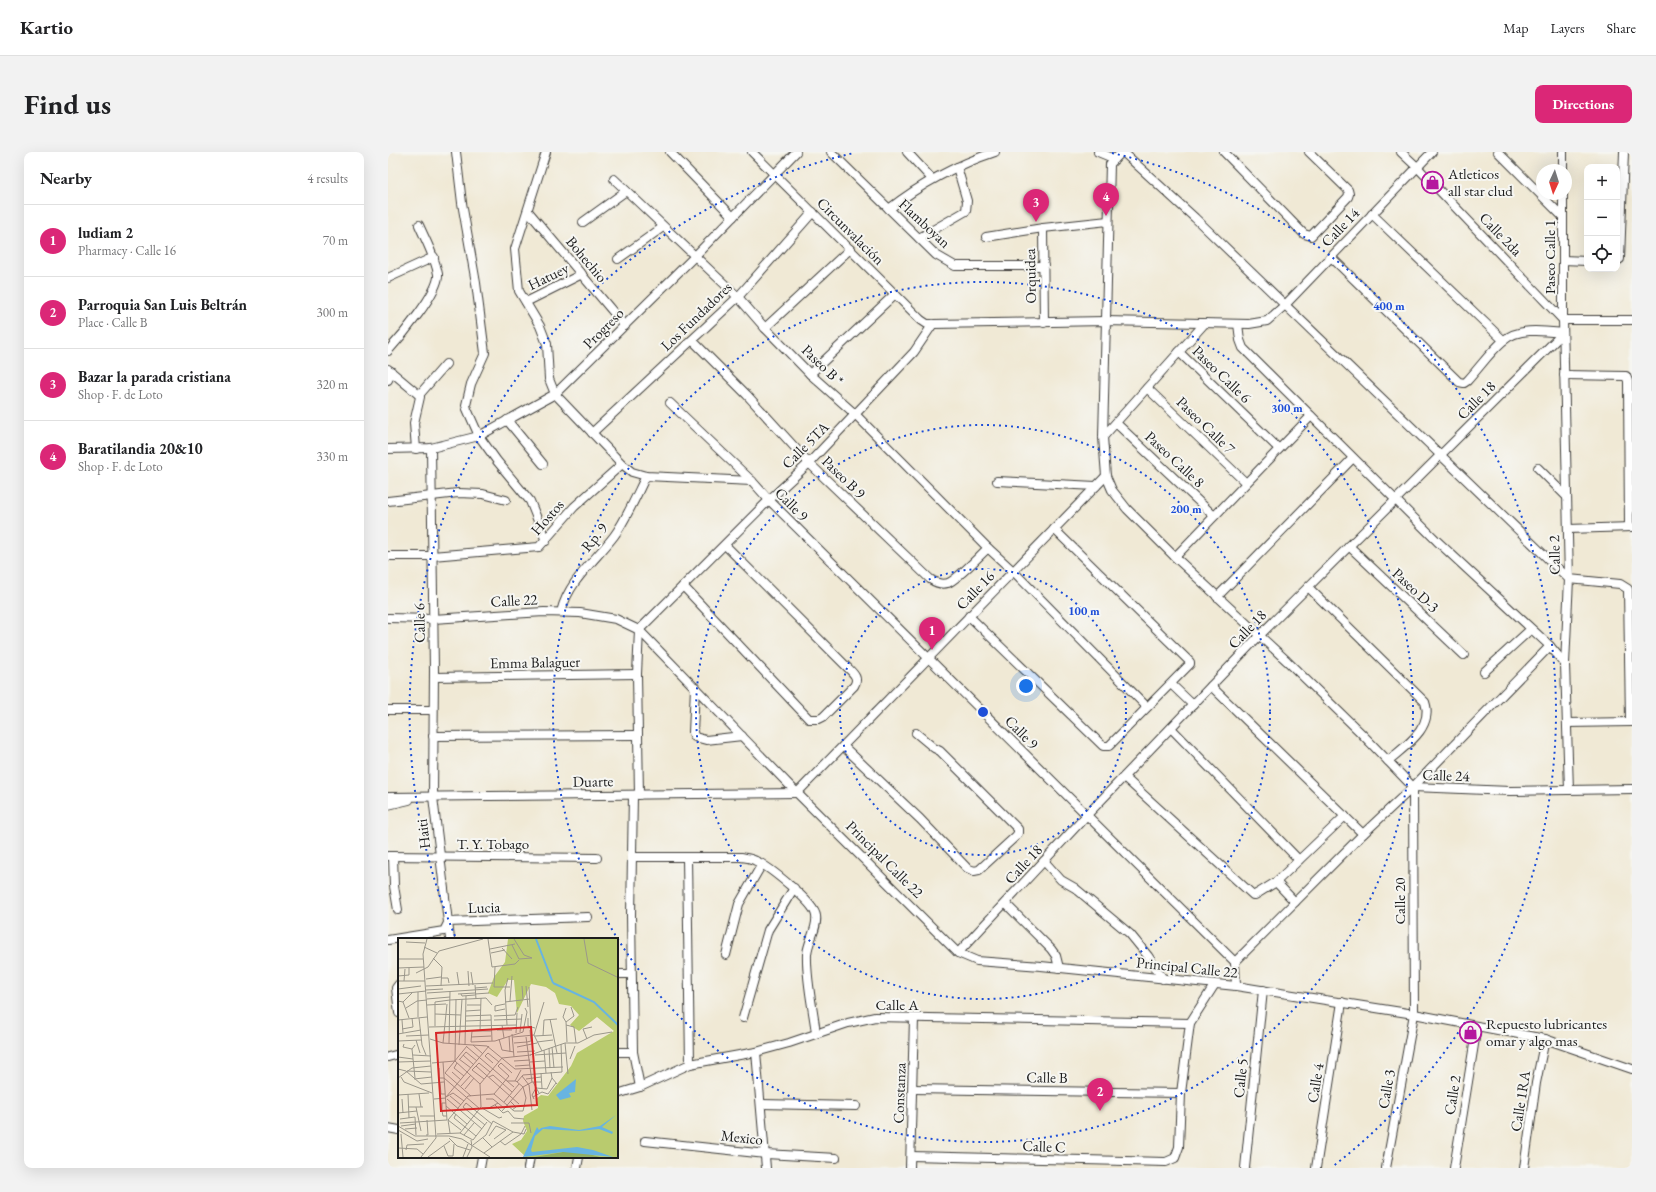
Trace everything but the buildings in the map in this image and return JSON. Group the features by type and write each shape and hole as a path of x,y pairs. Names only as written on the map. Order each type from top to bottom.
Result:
{"street":[{"path":"456,152 462,202 476,282 485,353 471,384 466,405 480,436 497,461 530,501 546,541"},
{"path":"546,152 515,249 519,291 540,326 547,344 549,379 555,394 622,464 632,472 646,476 752,481"},
{"path":"670,152 733,217"},
{"name":"Circunvalación","path":"752,152 920,320 927,324 933,324"},
{"name":"Progreso","path":"388,449 431,448 480,436 555,394 695,256 796,152"},
{"name":"Flamboyan","path":"831,152 936,255 955,266 1044,266"},
{"path":"907,152 932,179"},
{"path":"889,209 932,179 957,167 996,152"},
{"path":"1101,152 1113,162"},
{"path":"1106,476 1103,437 1108,221 1113,162 1123,152 1569,579 1620,584 1628,589 1631,722 1567,723"},
{"path":"1224,152 1304,234 1311,236 1348,197 1349,194 1348,190 1309,152"},
{"name":"Calle 2da","path":"1401,152 1563,320"},
{"name":"Calle 14","path":"1238,324 1258,324 1267,321 1285,306 1432,152"},
{"path":"1498,152 1562,216"},
{"path":"1563,152 1563,164"},
{"path":"1620,259 1624,152"},
{"path":"919,238 966,211 968,206 967,201 957,167"},
{"name":"Paseo B *","path":"614,179 738,297 765,328 810,374 855,414 988,548 1014,571 1147,707"},
{"path":"583,222 626,191"},
{"name":"Paseo Calle 1","path":"1562,200 1563,320"},
{"name":"Bohechio","path":"528,211 625,326"},
{"name":"Los Fundadores","path":"592,433 738,297 812,212"},
{"path":"1372,214 1503,340"},
{"path":"986,237 1043,228 1108,221"},
{"path":"388,351 432,294 438,276 434,257 419,225"},
{"path":"618,259 663,227"},
{"name":"Orquidea","path":"1043,228 1044,323"},
{"path":"765,328 850,249"},
{"path":"388,278 434,257"},
{"path":"1331,257 1459,382 1464,383 1467,381 1503,340 1517,334 1541,330 1563,333"},
{"path":"1563,260 1584,261"},
{"name":"Hatuey","path":"526,302 582,274"},
{"path":"810,374 895,294"},
{"path":"1563,320 1632,320"},
{"name":"Calle 2","path":"1563,320 1569,579 1565,664 1568,790"},
{"path":"933,324 1105,321 1238,324 1240,340 1243,348 1437,542 1550,646 1565,664"},
{"path":"1103,437 1205,323"},
{"name":"Calle 5TA","path":"639,630 769,500 809,463 914,352 933,324"},
{"name":"Calle 18","path":"958,953 1086,816 1259,636 1563,333"},
{"name":"Paseo B 9","path":"692,340 747,395 809,463 930,579 936,583 947,583 953,580 988,548"},
{"name":"Paseo Calle 6","path":"1179,352 1279,449"},
{"path":"416,449 414,423 420,398 419,395 446,364"},
{"path":"388,380 390,370 419,395"},
{"path":"1564,376 1626,376 1628,381 1631,527 1568,529"},
{"name":"Paseo Calle 7","path":"1147,388 1246,483"},
{"name":"Calle 9","path":"670,404 752,481 769,500 928,659 1235,962"},
{"path":"1175,557 1311,416"},
{"path":"508,420 543,464"},
{"name":"Paseo Calle 8","path":"1116,423 1214,516"},
{"name":"Calle 6","path":"431,448 434,677 433,797"},
{"path":"1217,597 1353,458"},
{"name":"Hostos","path":"388,556 432,556 535,549 546,541 574,507 622,464"},
{"path":"1538,468 1567,497"},
{"name":"Rp. 9","path":"561,612 569,590 576,578 615,535 646,476"},
{"name":"Calle 16","path":"798,793 1106,476"},
{"name":"Calle 24","path":"1106,476 1112,490 1127,509 1175,557 1287,662 1413,787 1510,791 1632,789"},
{"path":"997,481 1096,486"},
{"path":"388,501 431,495 472,493 484,494 506,500"},
{"path":"970,616 1103,746 1109,746 1171,684 1190,664 1190,662 1054,530"},
{"path":"683,586 810,719 819,719 823,717 854,686 856,680 855,676 725,545"},
{"name":"Paseo D-3","path":"1349,546 1464,655"},
{"path":"1308,588 1424,702 1426,720 1422,729 1388,762"},
{"name":"Calle 22","path":"388,618 433,619 561,612 580,613 616,619 639,630 695,687"},
{"path":"1484,672 1531,629"},
{"path":"639,630 637,674 638,736 632,858 631,974 633,1052 640,1087"},
{"path":"1236,986 1235,962 1363,834 1413,787 1550,646"},
{"name":"Emma Balaguer","path":"434,677 637,674"},
{"path":"1171,684 1193,705"},
{"path":"1211,686 1363,834"},
{"path":"695,687 693,733 695,737 706,740 742,736"},
{"name":"Principal Calle 22","path":"695,687 798,793 958,953 977,962 1059,968 1236,986 1342,1002 1545,1039 1632,1069"},
{"path":"388,710 433,710"},
{"path":"1171,728 1299,860"},
{"path":"843,746 920,819 967,868 974,871 979,870 1016,836 1018,830 940,751 916,733"},
{"path":"433,736 638,736"},
{"path":"1124,777 1253,895 1257,895 1276,882 1345,816"},
{"name":"Calle 20","path":"1413,787 1414,1014"},
{"name":"Duarte","path":"388,797 798,793"},
{"path":"388,805 423,796"},
{"name":"Haiti","path":"433,797 450,938"},
{"path":"390,856 398,910"},
{"name":"T. Y. Tobago","path":"390,856 597,858"},
{"path":"687,857 690,1064"},
{"path":"632,858 741,857 756,860 794,888 812,906 816,915 815,925 810,940 807,963 816,1033"},
{"path":"1044,861 1061,880 1075,888 1130,934 1148,956 1163,979"},
{"path":"726,955 739,904 762,864"},
{"path":"1276,882 1295,902"},
{"path":"743,1018 768,930 794,888"},
{"path":"1005,903 1051,949 1056,956 1059,968"},
{"name":"Lucia","path":"400,938 444,931 448,922 588,917"},
{"name":"Lucia","path":"388,940 398,938"},
{"path":"618,974 631,974"},
{"path":"1181,1093 1190,1023 1215,984"},
{"path":"398,985 396,988 398,1005"},
{"name":"Calle 5","path":"1245,1168 1263,990"},
{"name":"Calle 4","path":"1316,1168 1342,1002"},
{"name":"Calle 3","path":"1386,1168 1414,1014"},
{"name":"Calle A","path":"618,1094 640,1087 690,1064 756,1052 789,1043 848,1023 875,1017 1190,1023"},
{"name":"Constanza","path":"910,1168 914,1018"},
{"name":"Calle 2","path":"1454,1168 1477,1026"},
{"name":"Calle 1RA","path":"1524,1168 1536,1083 1545,1039"},
{"path":"618,1052 633,1052"},
{"path":"756,1052 766,1154 766,1168"},
{"path":"388,1057 398,1054"},
{"name":"Calle B","path":"913,1089 1181,1093"},
{"name":"Calle C","path":"910,1156 1059,1164 1166,1162 1175,1158 1179,1147 1181,1093"},
{"path":"761,1104 856,1106"},
{"path":"388,1128 398,1130"},
{"name":"Mexico","path":"645,1142 766,1154 836,1158"},
{"path":"480,1168 482,1158"},
{"path":"528,1168 530,1158"},
{"path":"577,1168 579,1158"}],"place":[{"name":"Atleticos all star clud","path":"1432,182"},
{"name":"Baratilandia 20&10","path":"1106,216"},
{"name":"Bazar la parada cristiana","path":"1036,222"},
{"name":"ludiam 2","path":"932,650"},
{"name":"Repuesto lubricantes omar y algo mas","path":"1470,1032"},
{"name":"Parroquia San Luis Beltrán","path":"1100,1111"}]}
